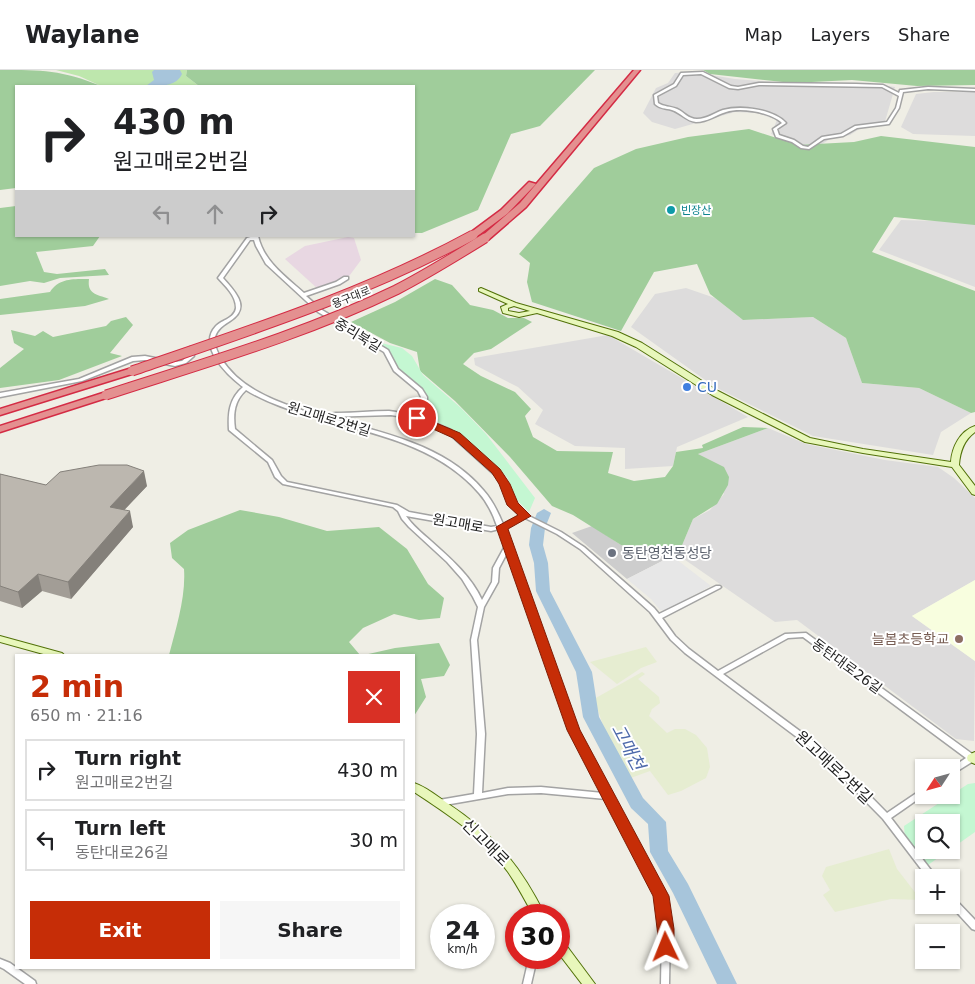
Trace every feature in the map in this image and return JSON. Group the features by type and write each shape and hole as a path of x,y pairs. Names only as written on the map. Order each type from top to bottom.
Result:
{"highway":[{"name":"용구대로","path":"0,412 132,371 367,288 420,264 473,235 504,212 532,184 628,70"},
{"name":"용구대로","path":"0,429 288,334 375,300 438,269 485,238 523,205 637,70"}],"street":[{"path":"901,96 883,86 759,84 738,88 730,87 702,73 682,74 675,85 654,96 655,102 660,108 674,109 692,120 701,120 729,110 758,112 770,115 781,119 784,123 775,129 776,136 809,148 823,138 842,135 856,127 888,123 899,109 901,96 901,90 975,90"},
{"path":"246,388 228,371 212,344 213,334 218,327 235,315 238,308 235,295 220,278 249,240 256,237"},
{"name":"중리북길","path":"256,237 268,264 303,295 337,323 386,351 396,370 420,390 424,397 424,407 417,418"},
{"path":"303,295 338,283 346,278"},
{"path":"481,290 514,304 615,334 639,345 715,393 808,440 863,451 955,464"},
{"path":"514,304 504,307 505,312 519,315 542,312"},
{"path":"0,395 76,382 132,359 180,363 191,356 190,347 212,344"},
{"name":"원고매로2번길","path":"246,388 278,404 395,439 431,454 455,467 482,491 502,527"},
{"name":"원고매로","path":"246,388 237,395 231,407 232,430 270,461 277,471 278,477 285,483 389,505 401,512 492,528 502,527 574,730 661,896 666,929 665,984"},
{"path":"315,416 391,413 417,418 449,430 501,477 513,505 527,517 554,530 582,548 639,598 687,651 718,674"},
{"path":"975,428 962,440 957,448 955,464 975,492"},
{"path":"401,512 410,525 460,572 477,596 481,607"},
{"path":"502,527 527,517"},
{"path":"478,796 481,734 474,640 481,607 495,582 496,568 509,544"},
{"path":"658,617 718,587"},
{"name":"동탄대로26길","path":"718,674 787,636 804,635 974,758"},
{"path":"0,639 55,654"},
{"name":"원고매로2번길","path":"718,674 821,751 886,817 927,869"},
{"path":"960,767 974,758"},
{"name":"신고매로","path":"415,788 462,818 498,850 517,875 533,904"},
{"path":"439,803 508,791 541,790 607,796"},
{"path":"886,817 915,797"},
{"path":"960,910 975,926"},
{"path":"570,959 590,984"},
{"path":"0,963 32,984"},
{"path":"527,984 530,969"}],"shaded area":[{"path":"692,72 735,79 798,84 867,83 895,87 884,125 861,128 850,135 830,139 813,150 799,149 790,141 771,134 777,120 757,113 735,112 675,129 652,122 643,113 656,88 668,83 675,73"},
{"path":"975,92 975,136 913,134 901,127 916,94"},
{"path":"901,220 975,222 975,287 879,250"},
{"path":"348,237 354,238 361,260 344,283 318,289 285,259 305,246"},
{"path":"686,288 715,298 743,320 813,317 846,338 862,383 919,388 971,413 941,432 933,455 813,436 715,387 631,327 655,294"},
{"path":"608,335 748,417 677,447 673,466 625,469 625,448 575,446 535,424 543,410 518,387 475,365 474,358"},
{"path":"381,343 402,348 412,356 423,375 461,408 486,434 535,498 529,512 516,499 507,477 465,439 451,429 425,416 426,395 402,372"},
{"path":"768,428 806,444 885,460 938,467 954,478 975,498 975,580 912,616 975,661 974,741 956,739 797,620 775,622 678,555 693,519 710,510 724,494 698,454"},
{"path":"592,526 621,545 632,549 650,549 660,546 672,556 627,579 572,533"},
{"path":"672,556 711,586 664,611 660,610 651,599 627,579"},
{"name":"늘봄초등학교","path":"975,580 975,661 912,616"},
{"path":"646,647 657,662 641,668 617,684 590,662"},
{"path":"642,672 645,674 638,679 659,697 660,703 652,709 649,716 667,733 675,729 685,729 696,735 707,748 710,767 706,778 681,791 668,795 650,771 628,779 612,751 594,699"},
{"path":"975,783 975,832 960,843 960,814 922,814 938,804 960,804 960,789 968,784"},
{"path":"915,819 915,850 905,839 904,826"},
{"path":"889,849 897,869 915,892 915,900 891,899 835,912 823,895 830,890 822,876 826,867"},
{"path":"923,859 936,859 928,865"}],"green space":[{"path":"0,70 52,72 98,85 15,85 15,188 0,190"},
{"path":"56,70 187,70 186,76 198,85 99,85 79,76"},
{"path":"187,70 595,70 540,126 511,134 478,210 422,233 415,233 415,85 198,85 186,76"},
{"path":"703,70 975,70 975,85 917,86 852,80 792,83 710,74"},
{"path":"749,129 798,145 854,142 881,136 975,147 975,225 894,217 872,252 975,291 975,412 971,413 919,388 862,383 846,338 813,317 743,320 710,294 697,264 654,272 621,331 532,302 527,282 530,263 519,254 594,168 636,149 688,137"},
{"path":"15,206 15,237 99,237 93,246 36,252 44,272 57,274 105,269 109,275 60,278 44,283 30,281 0,286 0,208"},
{"path":"72,279 89,279 89,288 93,293 109,299 85,306 0,315 0,299 50,292 62,282"},
{"path":"435,279 452,285 470,305 493,310 508,318 524,318 532,322 491,349 474,353 463,364 481,376 515,392 531,409 525,416 533,437 557,451 613,452 608,473 634,481 665,477 673,466 676,452 703,448 702,445 743,427 768,428 698,454 724,467 729,477 728,485 717,504 693,519 678,555 672,556 660,546 639,550 621,545 573,515 552,506 510,457 455,401 420,371 417,352 390,343 351,322 395,302"},
{"path":"126,317 133,325 110,353 122,356 59,380 0,388 0,368 24,349 14,343 11,330 35,336 43,331 53,337 106,326 111,321"},
{"path":"240,510 279,517 327,531 379,527 407,549 428,584 444,598 440,618 419,620 394,614 363,628 349,642 359,654 169,654 180,612 184,580 184,569 172,558 170,543 188,530"},
{"path":"439,643 450,665 444,676 421,679 426,697 415,714 415,654 368,654 395,648"}],"water":[{"path":"154,70 180,70 182,74 172,84 147,85 154,80 152,72"}],"building":[{"path":"99,465 127,465 144,471 110,507 130,511 68,582 38,574 18,592 0,586 0,474 46,485 60,472"}],"waterway":[{"name":"고매천","path":"544,513 538,528 536,545 541,563 543,591 584,672 587,702 591,717 637,803 657,822 659,852 681,889 727,984"}],"place":[{"name":"빈장산","path":"671,210"},
{"name":"CU","path":"687,387"},
{"name":"동탄영천동성당","path":"612,553"},
{"name":"늘봄초등학교","path":"959,639"}],"route":[{"path":"417,418 449,430 496,471 505,484 513,505 525,516 502,527 574,730 661,896 666,929 666,947"}]}
